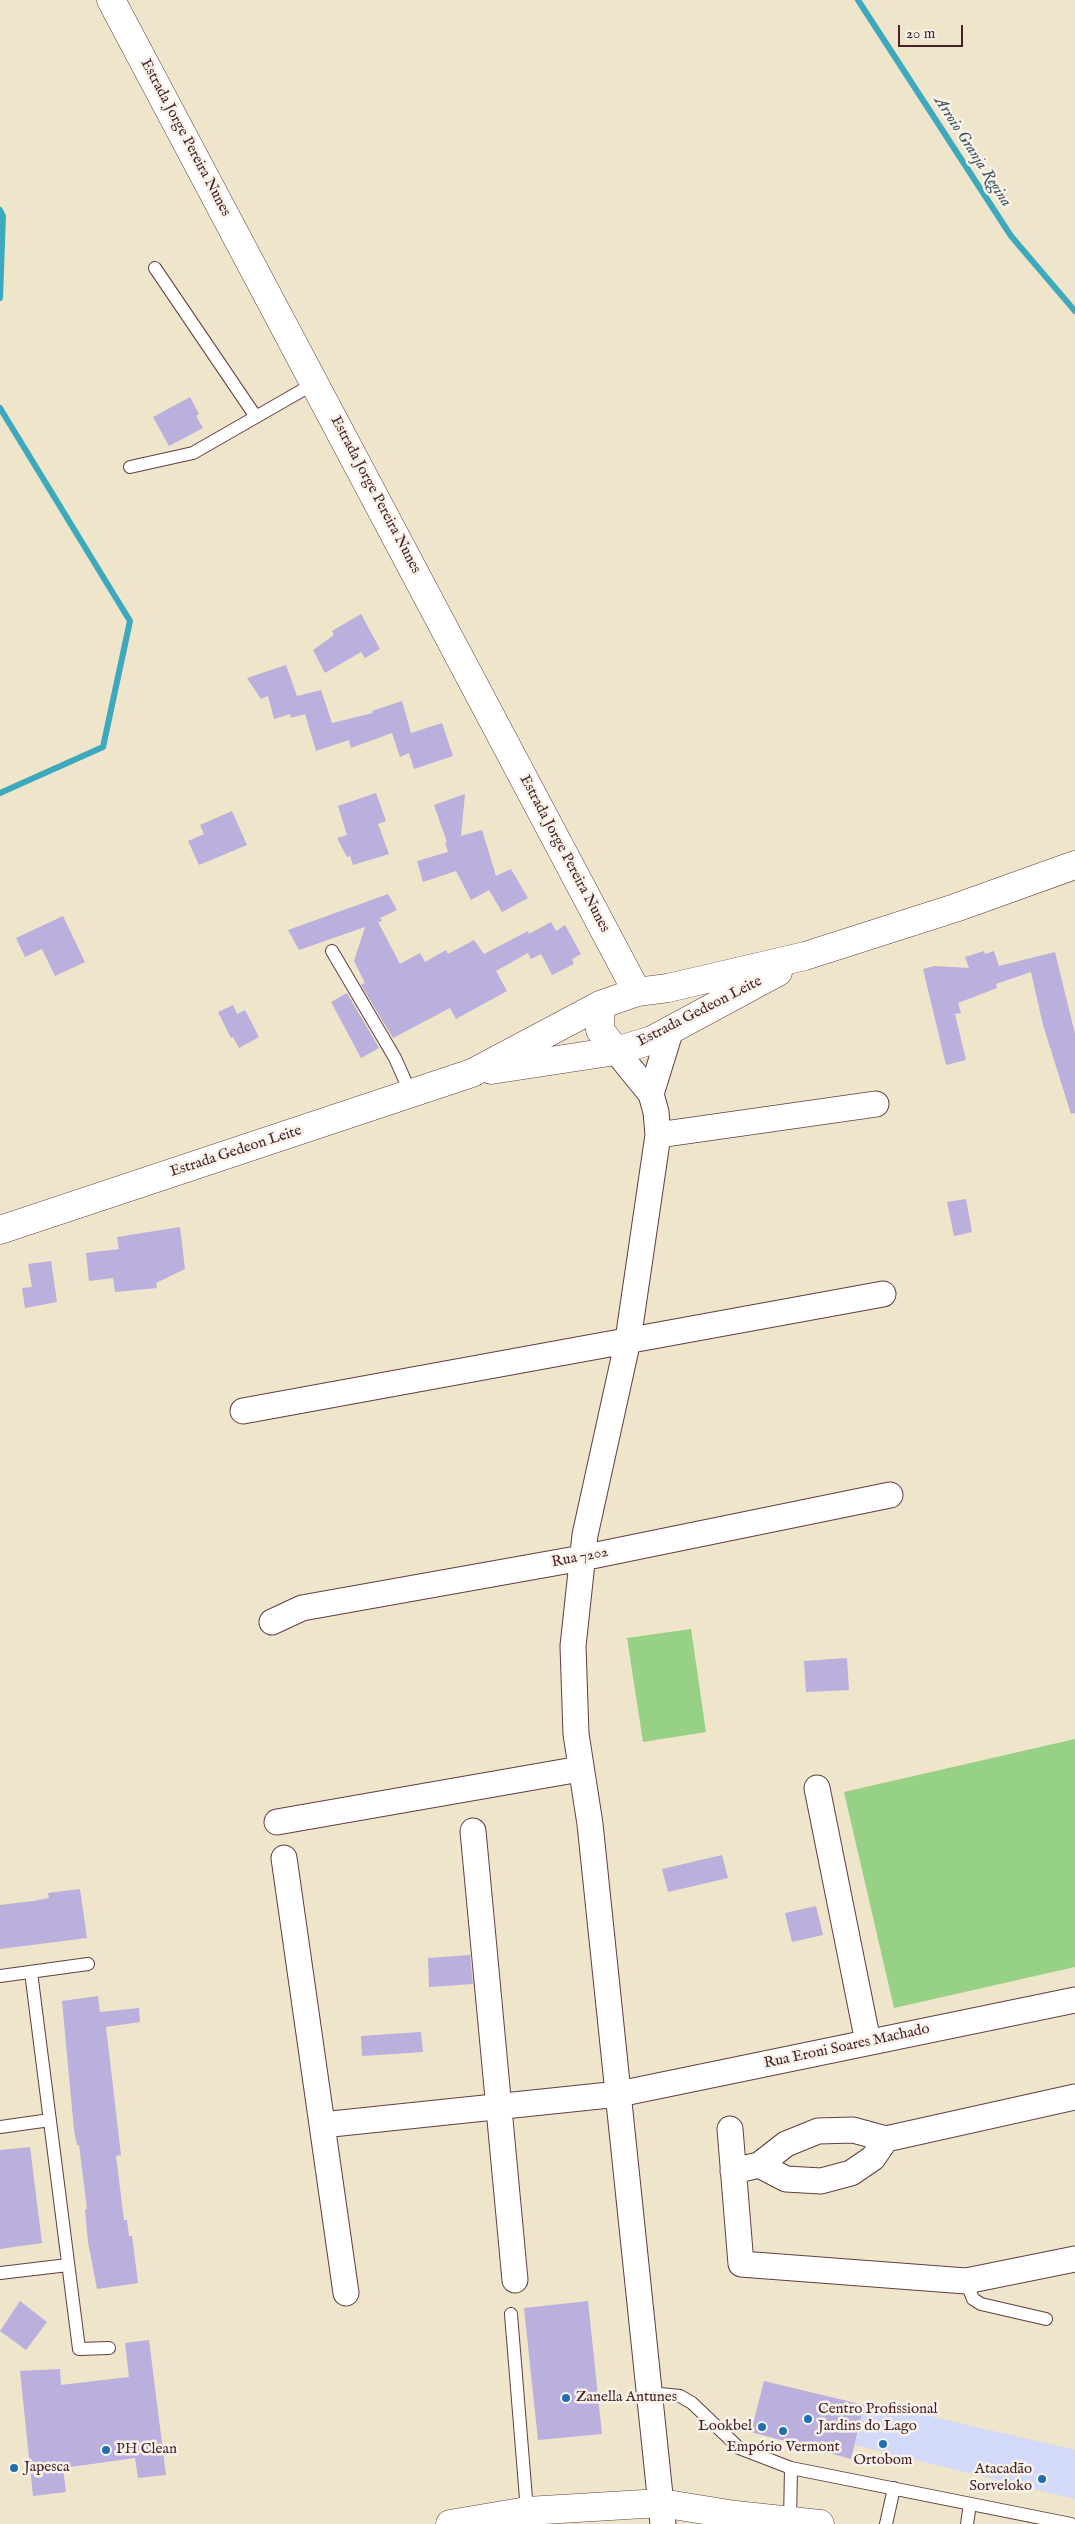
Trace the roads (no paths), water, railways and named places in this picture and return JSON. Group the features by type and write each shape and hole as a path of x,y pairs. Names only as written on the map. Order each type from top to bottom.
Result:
{"main road":[{"name":"Estrada Jorge Pereira Nunes","path":"111,0 637,992"},
{"name":"Estrada Gedeon Leite","path":"0,1230 472,1073 600,1005 637,992 668,988 805,956 956,908 1075,864"},
{"name":"Estrada Gedeon Leite","path":"472,1073 616,1052 652,1040 805,956"},
{"path":"668,988 676,998 676,1011 671,1028"},
{"path":"600,1005 600,1030 616,1052"},
{"path":"450,2524 528,2517 735,2515 820,2524"}],"street":[{"path":"651,1094 671,1028"},
{"path":"616,1052 651,1094 656,1112 658,1135 628,1340 585,1535 573,1646 576,1734 590,1824 663,2517"},
{"path":"658,1135 876,1104"},
{"path":"243,1411 883,1294"},
{"name":"Rua 7202","path":"272,1622 302,1608 582,1558 890,1495"},
{"path":"276,1822 580,1769"},
{"path":"817,1788 868,2042"},
{"path":"473,1830 515,2280"},
{"path":"284,1858 346,2293"},
{"name":"Rua Eroni Soares Machado","path":"322,2125 619,2094 1075,2000"},
{"path":"733,2171 759,2165 786,2144 818,2132 853,2130 886,2139 1075,2097"},
{"path":"730,2129 741,2264 966,2282 1075,2259"},
{"path":"759,2165 786,2179 821,2181 851,2173 873,2158 886,2139"}],"lane":[{"path":"155,268 256,417"},
{"path":"130,467 193,453 315,383"},
{"path":"332,951 395,1058 411,1094"},
{"path":"0,1976 88,1964"},
{"path":"32,1972 79,2350 109,2348"},
{"path":"0,2127 50,2120"},
{"path":"0,2273 68,2265"},
{"path":"966,2282 973,2299 981,2304 1046,2319"},
{"path":"511,2314 528,2517"},
{"path":"650,2394 680,2396 692,2403 739,2448 791,2468 1063,2523"},
{"path":"790,2521 791,2468"},
{"path":"886,2524 894,2488"},
{"path":"967,2524 970,2504"}],"waterway":[{"name":"Arroio Granja Regina","path":"858,0 1011,236 1075,311"},
{"path":"0,210 3,216 0,298"},
{"path":"0,408 130,621 103,747 0,793"}],"place":[{"name":"Zanella Antunes","path":"566,2398"},
{"name":"Centro Profissional Jardins do Lago","path":"808,2419"},
{"name":"Lookbel","path":"762,2427"},
{"name":"Empório Vermont","path":"783,2431"},
{"name":"Ortobom","path":"883,2444"},
{"name":"PH Clean","path":"106,2450"},
{"name":"Japesca","path":"14,2468"},
{"name":"Atacadão Sorveloko","path":"1042,2479"}]}
